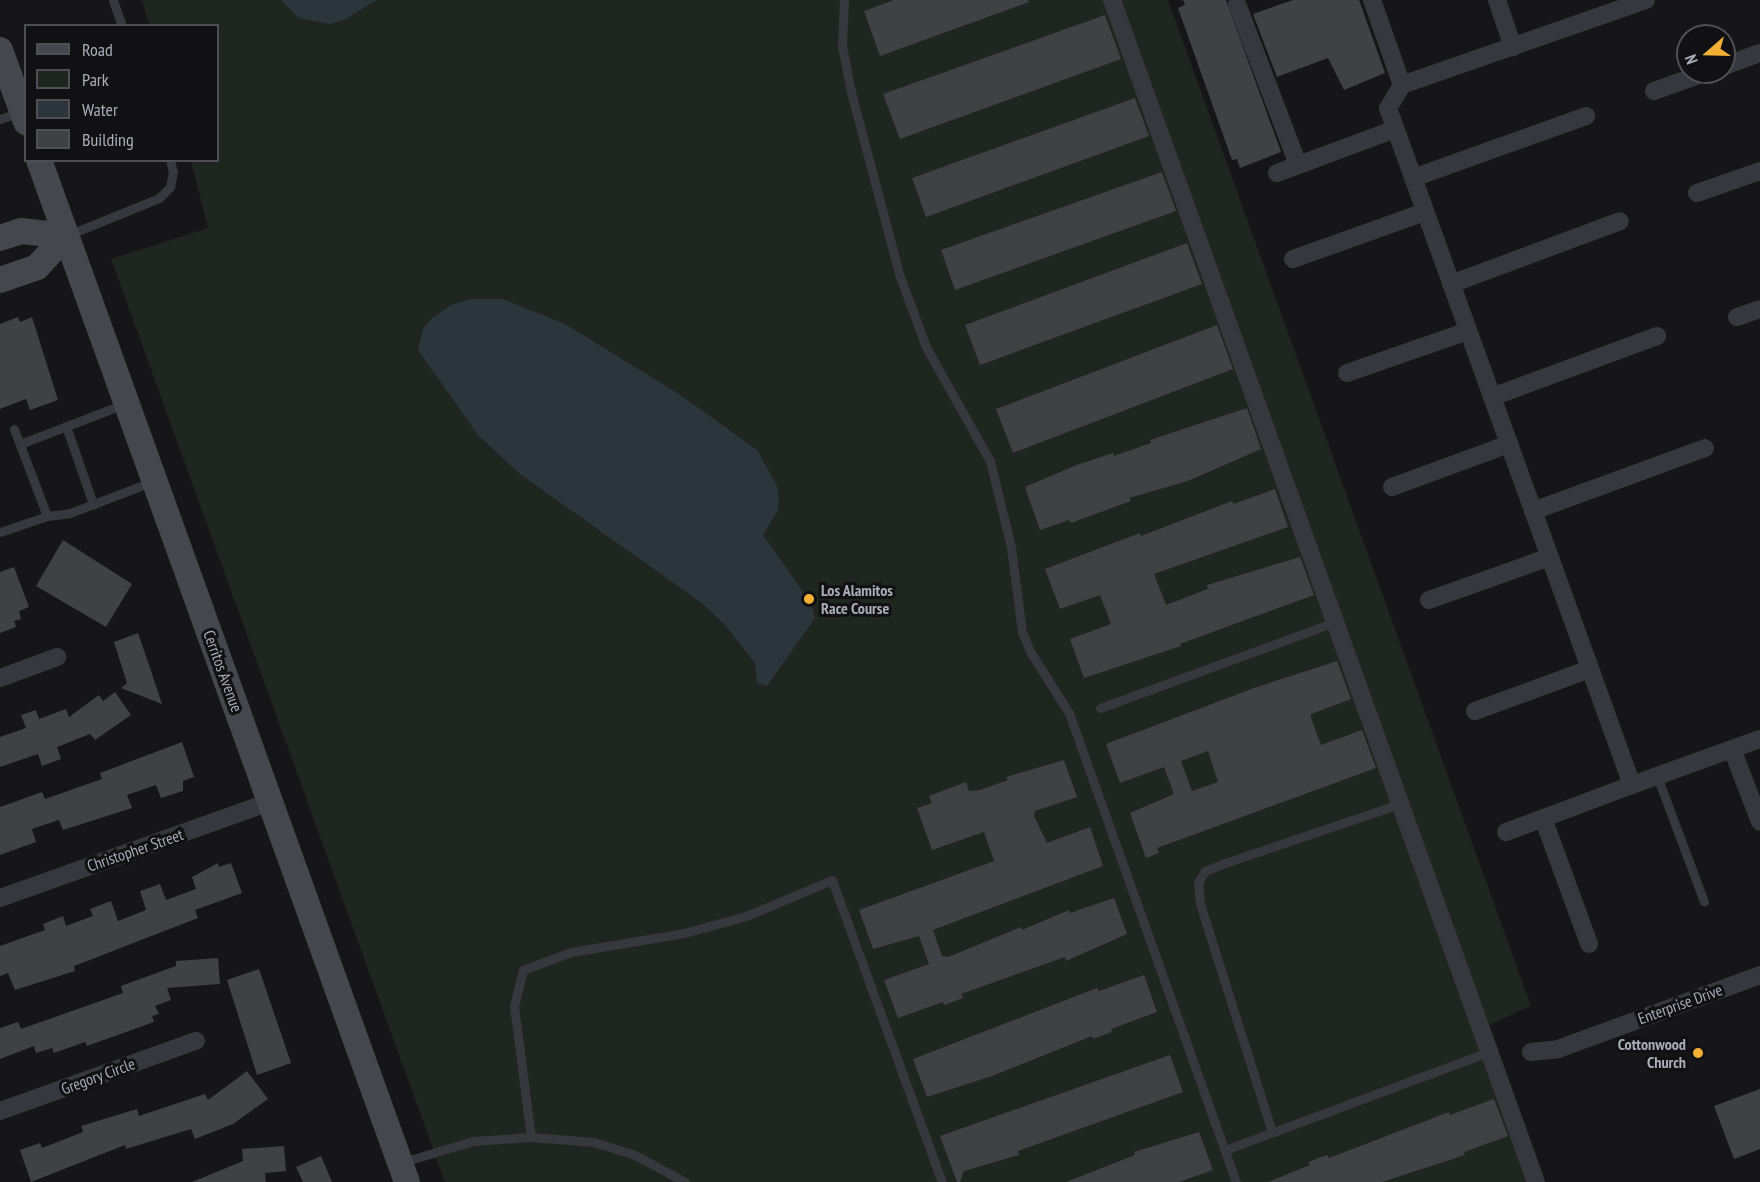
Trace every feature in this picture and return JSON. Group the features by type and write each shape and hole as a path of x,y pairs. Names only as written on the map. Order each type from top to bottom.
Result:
{"main road":[{"path":"0,50 16,117"},
{"name":"Cerritos Avenue","path":"40,162 403,1173"},
{"path":"0,238 21,231 66,236"},
{"path":"0,280 37,267 66,236"}],"street":[{"path":"1112,0 1536,1182"},
{"path":"1372,0 1402,85"},
{"path":"1497,0 1513,47"},
{"path":"1632,785 1388,108 1402,85 1639,1"},
{"path":"1237,4 1298,165"},
{"path":"1736,62 1760,53"},
{"path":"1653,91 1676,83"},
{"path":"1413,178 1586,116"},
{"path":"1277,173 1395,129"},
{"path":"1697,193 1760,171"},
{"path":"1293,260 1425,212"},
{"path":"1451,284 1620,221"},
{"path":"1737,317 1760,309"},
{"path":"1347,373 1468,332"},
{"path":"1492,398 1657,336"},
{"path":"1392,487 1509,444"},
{"path":"1533,511 1705,448"},
{"path":"1429,600 1550,557"},
{"path":"0,678 57,657"},
{"path":"1475,711 1590,669"},
{"path":"1506,832 1760,739"},
{"path":"1732,749 1760,822"},
{"name":"Christopher Street","path":"0,898 270,802"},
{"path":"1543,818 1589,944"},
{"name":"Enterprise Drive","path":"1531,1052 1557,1049 1760,975"},
{"name":"Gregory Circle","path":"0,1112 196,1041"}],"lane":[{"path":"113,0 121,24"},
{"path":"844,0 842,46 851,92 899,274 926,348 990,461 1011,547 1022,632 1031,653 1069,713 1236,1182"},
{"path":"66,236 159,198 171,187 173,172 170,162"},
{"path":"20,444 127,403"},
{"path":"66,426 93,504"},
{"path":"14,429 46,516"},
{"path":"0,532 46,516 93,504 154,481"},
{"path":"1100,708 1335,622"},
{"path":"1657,776 1704,902"},
{"path":"1272,1132 1203,913 1198,882 1205,872 1222,864 1399,804"},
{"path":"531,1137 513,1006 523,969 571,952 684,933 746,916 824,880 832,880 942,1182"},
{"path":"1225,1150 1488,1052"},
{"path":"403,1173 473,1141 531,1137 594,1142 635,1155 685,1182"}],"green space":[{"name":"Los Alamitos Race Course","path":"142,0 1168,0 1531,1006 1486,1026 1543,1182 445,1182 111,259 208,228 191,162 219,162 219,24 149,24"}],"water":[{"path":"281,0 377,0 344,20 330,24 299,18"},
{"path":"471,299 503,299 565,324 679,394 757,450 777,486 779,499 777,512 763,535 811,603 815,618 767,686 757,683 755,663 726,626 703,604 520,474 478,435 418,350 423,328 432,318 451,305"}],"building":[{"path":"894,0 1028,0 1029,2 880,56 864,11"},
{"path":"1183,0 1226,0 1281,152 1240,168 1237,159 1232,160 1178,8 1185,5"},
{"path":"1293,0 1359,0 1385,73 1344,90 1328,58 1277,77 1253,14"},
{"path":"1105,15 1121,59 900,139 883,94"},
{"path":"1135,98 1149,136 926,217 912,178"},
{"path":"1162,172 1176,211 955,290 941,250"},
{"path":"1187,243 1202,284 980,365 965,325"},
{"path":"18,317 20,322 32,317 58,400 30,410 26,399 0,409 0,324"},
{"path":"1217,325 1233,369 1013,453 996,409"},
{"path":"1247,408 1261,449 1188,481 1129,498 1131,501 1071,523 1069,520 1040,530 1025,487 1074,466 1113,453 1114,456 1151,443 1150,440"},
{"path":"1275,489 1288,527 1154,574 1166,605 1208,589 1207,585 1300,557 1314,595 1180,644 1181,646 1084,678 1070,639 1111,624 1100,595 1060,609 1045,569 1232,501 1234,504"},
{"path":"63,540 132,584 106,627 36,586"},
{"path":"14,567 29,607 19,611 21,619 14,621 16,627 0,633 0,572"},
{"path":"138,633 162,704 121,688 127,683 114,642"},
{"path":"1337,661 1351,699 1311,714 1311,718 1321,745 1362,730 1376,768 1157,848 1159,853 1146,858 1130,813 1174,794 1164,767 1120,783 1106,744 1254,688","holes":["1208,751 1218,782 1192,791 1181,761"]},
{"path":"115,692 131,715 95,740 90,734 57,747 61,759 42,766 38,754 0,767 0,737 26,728 21,715 36,710 39,719 66,709 69,717 99,695 103,701"},
{"path":"182,742 194,777 183,781 183,791 161,798 156,785 127,795 132,808 63,830 59,820 32,829 36,842 0,855 0,807 42,792 45,799 102,779 100,773"},
{"path":"1064,760 1077,797 1035,811 1034,816 1047,843 1090,827 1103,866 933,930 942,956 948,957 1069,910 1070,913 1114,898 1127,934 1066,961 1065,957 961,994 963,998 944,1005 943,1002 898,1018 884,980 929,964 919,936 873,949 859,910 994,861 984,832 932,850 917,808 932,803 929,796 966,782 969,791 980,790 1008,780 1006,777"},
{"path":"218,863 219,867 231,863 242,893 195,910 198,918 74,966 75,971 15,990 8,973 0,976 0,946 45,930 43,924 63,916 66,926 93,916 90,909 111,901 118,921 146,910 140,891 160,884 166,900 196,889 192,877"},
{"path":"218,958 220,984 167,988 171,1000 155,1006 159,1014 152,1016 154,1022 87,1046 85,1042 54,1053 52,1048 36,1053 34,1046 0,1059 0,1028 18,1022 21,1029 123,993 121,986 176,966 176,961"},
{"path":"259,969 291,1063 257,1075 227,980"},
{"path":"1144,975 1157,1012 1111,1029 1112,1032 1093,1039 1092,1036 992,1076 927,1097 913,1059 1097,988 1099,991"},
{"path":"1170,1055 1183,1092 1018,1151 1019,1155 964,1171 960,1182 957,1182 940,1136"},
{"path":"247,1071 268,1099 233,1124 195,1139 191,1129 126,1149 125,1145 31,1182 20,1150 40,1143 42,1148 83,1132 81,1126 137,1109 139,1116 205,1094 208,1100"},
{"path":"1760,1089 1760,1149 1734,1159 1714,1106"},
{"path":"1494,1099 1508,1136 1464,1152 1465,1155 1382,1182 1268,1182 1310,1165 1308,1162 1327,1155 1329,1158 1449,1112 1450,1115"},
{"path":"1199,1132 1213,1170 1179,1182 1066,1182 1135,1155 1134,1152"},
{"path":"284,1146 286,1171 265,1173 266,1182 192,1182 243,1161 242,1149"},
{"path":"321,1156 332,1182 303,1182 296,1167"}],"place":[{"name":"Los Alamitos Race Course","path":"809,599"},
{"name":"Cottonwood Church","path":"1698,1053"}]}
